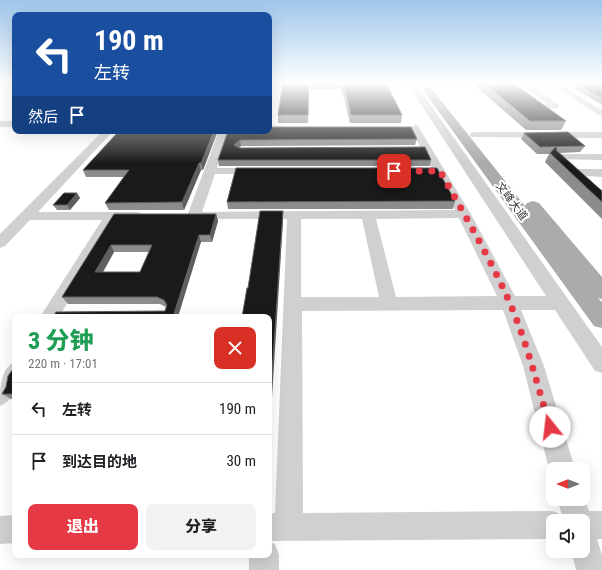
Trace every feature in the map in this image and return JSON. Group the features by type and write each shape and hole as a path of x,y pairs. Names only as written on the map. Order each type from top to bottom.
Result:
{"main road":[{"name":"文峰大道","path":"437,110 448,128 602,320"},
{"name":"文峰大道","path":"454,110 602,291"}],"street":[{"path":"433,110 448,128 602,364"},
{"path":"542,110 566,128 602,129"},
{"path":"0,124 12,124"},
{"path":"448,128 412,128 420,149 432,171 463,214 495,272 510,304 530,357 560,462"},
{"path":"0,244 105,134"},
{"path":"194,216 223,134"},
{"path":"475,135 602,135"},
{"path":"589,185 557,157 602,157"},
{"path":"210,172 265,171"},
{"path":"574,172 602,172"},
{"path":"179,216 463,214"},
{"path":"294,215 293,304 279,527 546,525"},
{"path":"368,215 389,304"},
{"path":"26,216 149,216"},
{"path":"51,314 112,216"},
{"path":"293,304 561,303"},
{"path":"62,314 75,313"},
{"path":"0,395 12,376"},
{"path":"590,525 602,525"},
{"path":"0,530 12,529"},
{"path":"264,558 264,570"},
{"path":"588,558 591,570"}],"building":[{"path":"279,110 308,110 308,115 278,115"},
{"path":"350,110 399,110 402,115 351,115"},
{"path":"516,110 550,110 566,121 530,121"},
{"path":"272,127 411,127 417,139 240,140 234,145 240,148 425,147 431,160 218,160 227,134 272,134"},
{"path":"568,132 585,146 540,147 524,133"},
{"path":"116,134 213,134 201,163 199,163 182,202 105,203 129,170 83,170"},
{"path":"556,146 557,151 602,191 602,202 550,153"},
{"path":"236,168 437,168 455,201 227,202"},
{"path":"64,193 77,193 67,205 53,205"},
{"path":"260,211 283,211 272,374 272,314 243,314"},
{"path":"114,214 216,214 210,235 199,235 174,314 55,314 56,312 165,311 167,305 164,300 157,297 62,297","holes":["111,245 152,245 140,272 95,272"]},
{"path":"12,370 12,394 2,394 6,387 8,376"}],"route":[{"path":"394,171 440,171 495,272 512,308 530,357 550,427"}]}
